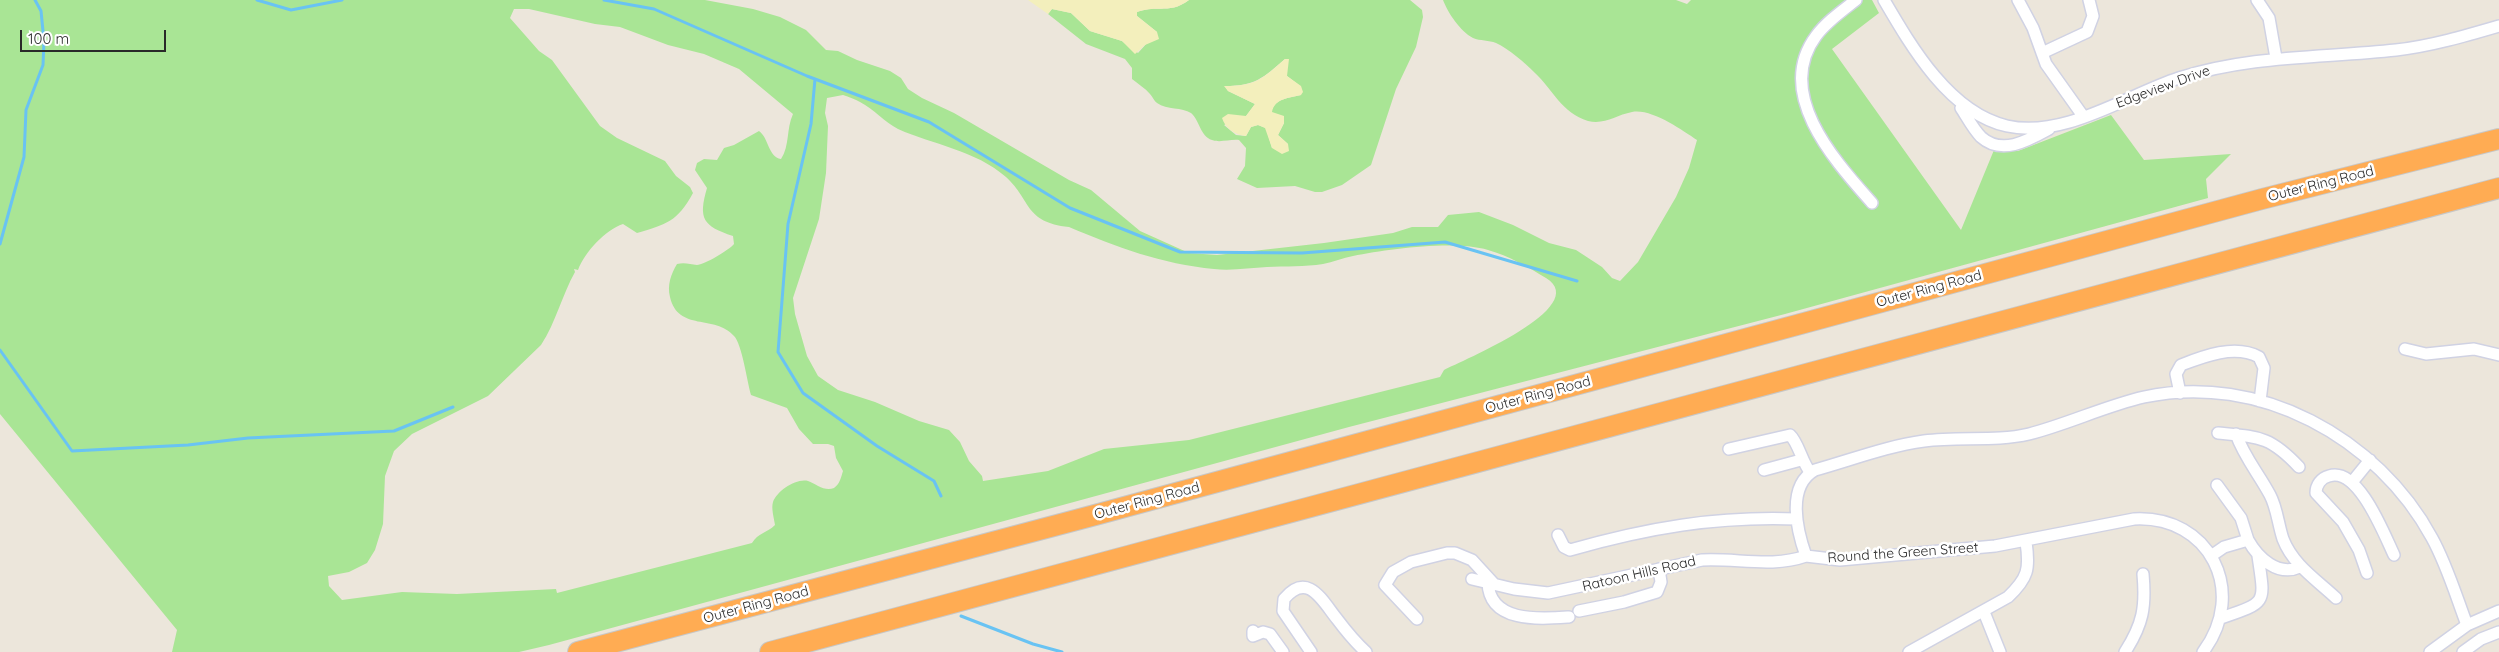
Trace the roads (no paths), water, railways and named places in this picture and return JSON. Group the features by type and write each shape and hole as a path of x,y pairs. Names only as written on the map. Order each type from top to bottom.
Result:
{"highway":[{"name":"Outer Ring Road","path":"578,652 1086,518 2253,202 2499,139"},
{"path":"770,652 2499,188"}],"street":[{"path":"1856,0 1816,36 1806,55 1802,73 1805,98 1814,129 1834,160 1872,203"},
{"name":"Edgeview Drive","path":"1884,0 1916,49 1956,100 1973,114 2008,126 2037,128 2058,124 2082,116 2187,76 2215,68 2276,58 2398,50 2442,42 2499,26"},
{"path":"2018,0 2054,79 2082,116"},
{"path":"2042,52 2086,32 2093,16 2089,0"},
{"path":"2258,0 2269,18 2276,58"},
{"path":"1956,100 1981,137 2001,145 2020,144 2058,124"},
{"path":"2405,349 2426,354 2474,349 2499,355"},
{"path":"2180,393 2176,374 2181,365 2213,353 2249,353 2263,361 2264,378 2260,401"},
{"path":"1806,556 1797,518 1796,497 1810,472 1905,444 2028,434 2145,397 2180,393 2222,395 2260,401 2314,422 2342,438 2370,460 2391,480 2410,503 2431,536 2467,625"},
{"path":"2218,432 2252,436 2275,444 2299,467"},
{"path":"2236,434 2244,453 2272,498 2284,540 2300,567 2336,598"},
{"path":"1730,449 1790,435 1794,439 1802,460 1810,472"},
{"path":"1764,470 1802,460"},
{"path":"2353,481 2370,460"},
{"path":"2367,573 2359,550 2342,522 2316,493 2318,484 2330,476 2344,475 2353,481 2371,510 2394,555"},
{"path":"2217,485 2241,518 2248,540 2258,556 2263,590 2260,602 2254,607 2221,618"},
{"path":"1558,535 1564,547 1570,550 1626,534 1700,521 1730,518 1797,518"},
{"name":"Round the Green Street","path":"1806,556 1840,560 1995,546 2026,542 2123,521 2145,518 2166,522 2186,531 2199,541 2211,556 2222,583 2223,604 2221,618 2215,634 2203,652"},
{"path":"2211,556 2224,547 2248,540"},
{"path":"1914,651 1984,612 2008,597 2020,586 2028,566 2026,542"},
{"path":"1417,619 1385,585 1392,572 1412,562 1455,553 1472,560 1491,583 1490,598 1503,611 1539,620 1574,614 1658,592 1661,582 1659,569"},
{"name":"Ratoon Hills Road","path":"1472,579 1514,589 1548,593 1702,560 1722,559 1770,563 1789,562 1806,556"},
{"path":"2258,556 2284,570 2293,570 2300,567"},
{"path":"2125,652 2143,617 2145,600 2143,574"},
{"path":"1311,652 1283,611 1284,600 1298,589 1314,590 1321,596 1336,619 1366,652"},
{"path":"2433,651 2467,625 2499,611"},
{"path":"1984,612 2000,652"},
{"path":"1253,631 1253,636 1263,632 1270,634 1283,652"},
{"path":"2463,652 2481,639 2499,632"}],"waterway":[{"path":"0,244 24,157 26,110 43,65 44,41 41,11 35,0"},
{"path":"257,0 291,10 342,0"},
{"path":"604,0 654,9 807,76 929,122 1070,208 1180,252 1302,253 1445,242 1577,281"},
{"path":"815,79 811,124 788,224 778,352 803,393 877,446 934,481 941,496"},
{"path":"0,350 72,451 188,445 248,438 394,431 453,407"},
{"path":"961,616 1033,644 1062,652"}]}
